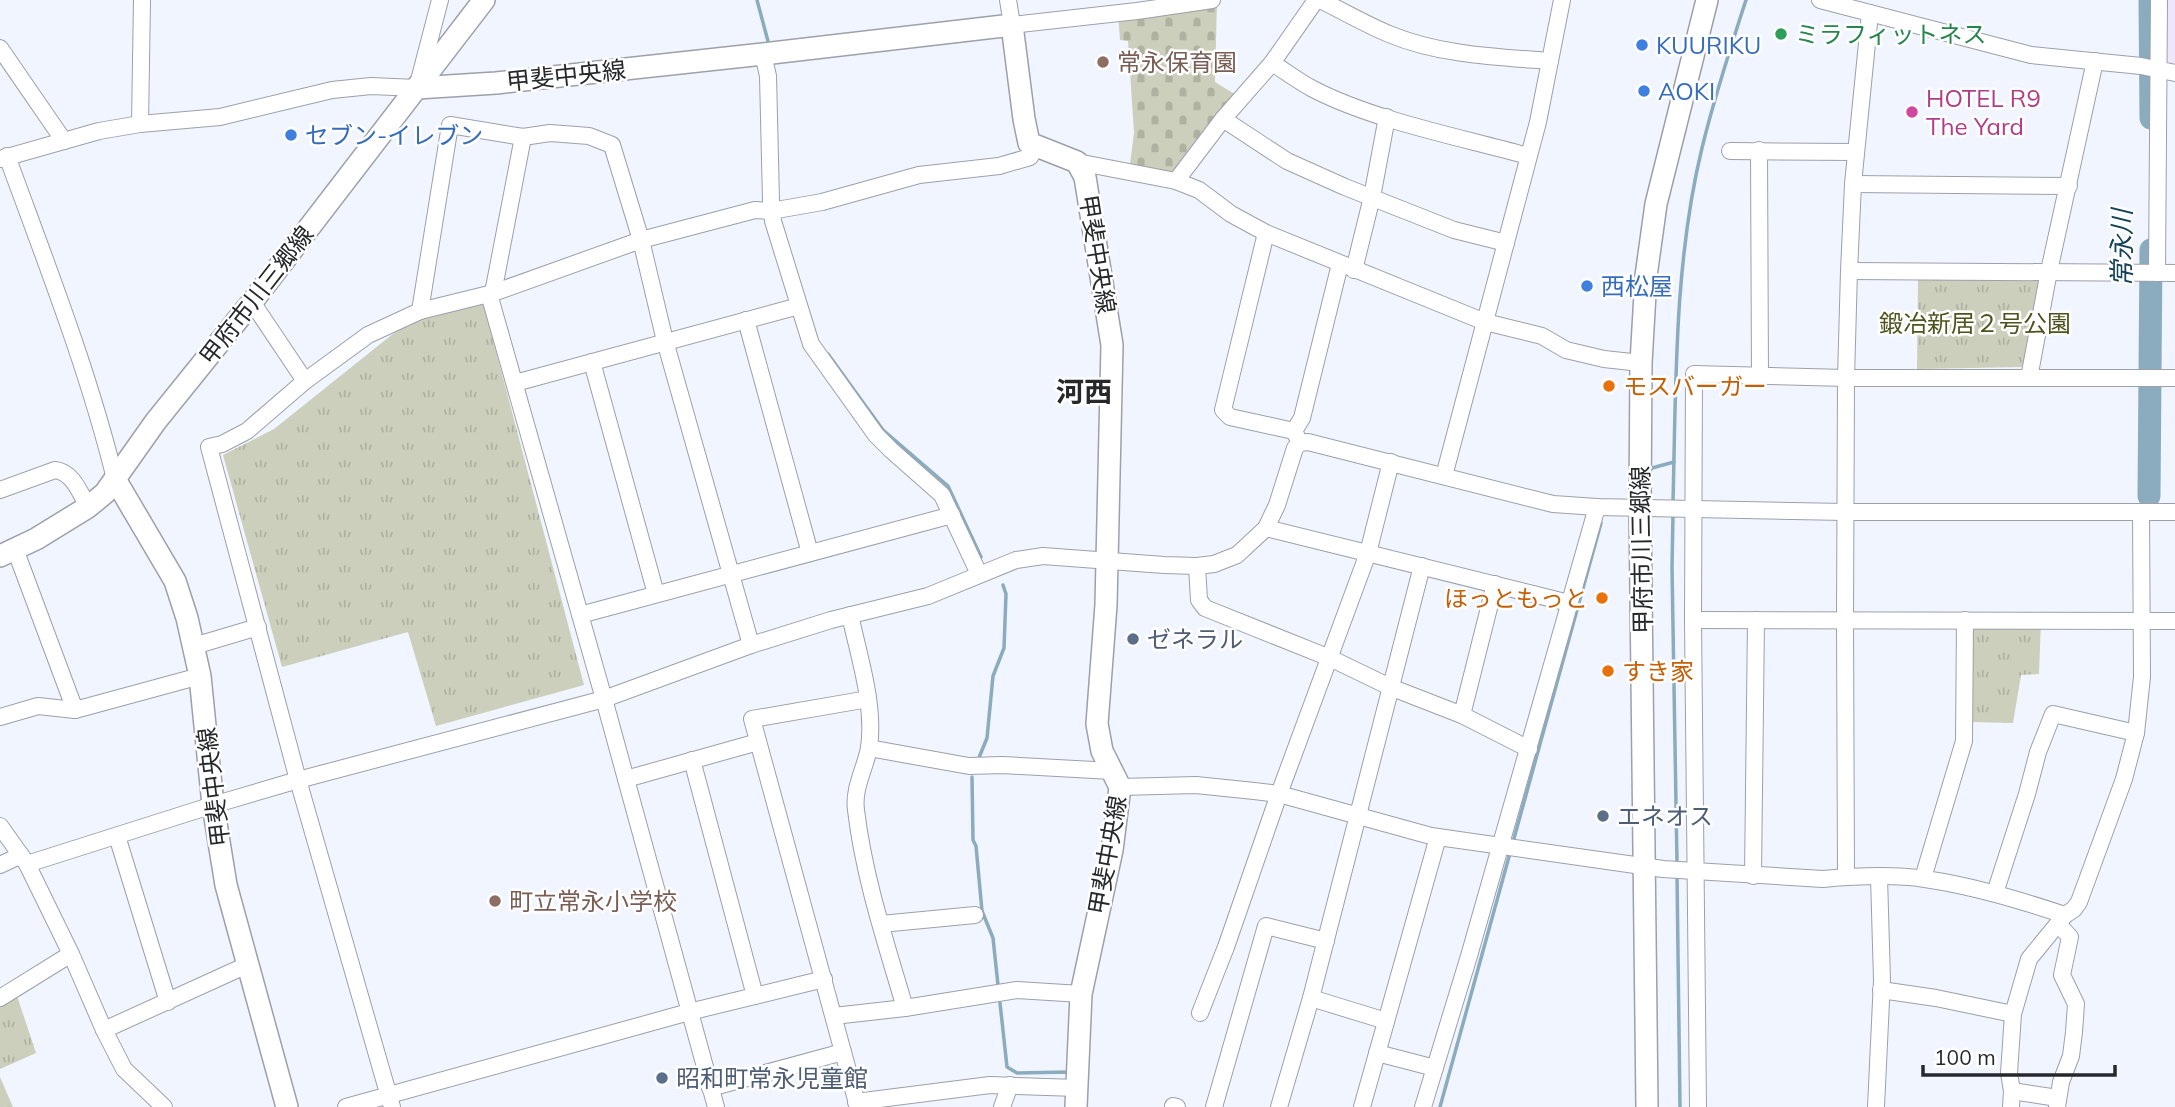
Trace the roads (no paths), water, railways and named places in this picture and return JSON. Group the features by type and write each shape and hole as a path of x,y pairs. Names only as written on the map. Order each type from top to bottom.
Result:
{"main road":[{"name":"甲府市川三郷線","path":"8,552 36,539 88,507 105,493 156,421 252,302 484,0"},
{"name":"甲府市川三郷線","path":"1647,1107 1654,868 1649,507 1641,363 1646,276 1656,204 1707,0"},
{"name":"甲斐中央線","path":"417,88 496,83 1012,25"},
{"path":"1012,25 1026,129 1029,143 1037,146"},
{"name":"甲斐中央線","path":"1037,146 1077,162 1085,177 1112,345 1108,561 1097,724 1102,751 1116,779 1112,850 1081,994 1076,1097"},
{"name":"甲斐中央線","path":"115,478 175,581 194,646 200,676 213,805 226,885 287,1107"}],"street":[{"path":"139,124 142,0"},
{"path":"115,478 104,435 61,306 4,158 99,131 139,124 220,117 332,90 371,86 417,88 440,0"},
{"path":"1008,0 1012,25 1212,0"},
{"path":"1176,181 1318,0 1390,35 1441,49 1490,57 1550,61"},
{"path":"1444,476 1538,122 1562,0"},
{"path":"1819,0 1867,8 2031,55 2175,73"},
{"path":"2151,273 2151,68 2158,0"},
{"path":"1846,877 1846,378 1853,184 1867,8"},
{"path":"0,48 65,141"},
{"path":"768,54 775,230 811,344 876,435 942,495 979,574"},
{"path":"2029,378 2049,271 2095,61"},
{"path":"1272,62 1312,88 1387,117 1528,156"},
{"path":"0,865 117,835 298,780 604,699 751,645 850,615 928,596 1016,560 1043,556 1198,566 1214,564 1237,555 1266,527 1277,505 1347,267 1372,197 1387,117"},
{"path":"1223,119 1287,161 1454,230 1506,243"},
{"path":"421,311 450,125 523,137 550,133 589,136 612,145 641,240 665,341 751,645"},
{"path":"523,137 491,293 716,1107"},
{"path":"390,1101 298,780 209,447 222,444 247,431 305,381 368,335 421,311 491,293 641,240 755,211 822,202 919,175 999,166 1030,157 1037,146"},
{"path":"1759,150 1760,377"},
{"path":"1730,151 1856,152"},
{"path":"1077,162 1176,181 1199,190 1231,214 1266,233 1485,322 1542,336 1566,350 1604,359 1641,363"},
{"path":"1853,184 2069,186"},
{"path":"1266,233 1223,410 1230,417 1308,442 1553,504 1846,512 2175,512"},
{"path":"1849,271 2175,273"},
{"path":"252,302 305,381"},
{"path":"515,383 799,306"},
{"path":"746,320 810,553"},
{"path":"592,362 656,594"},
{"path":"1698,1107 1691,507 1694,374 1846,378 2167,378"},
{"path":"1200,1013 1368,553 1391,462"},
{"path":"0,490 55,470 63,471 71,478 88,507"},
{"path":"1423,1107 1507,847 1528,749 1597,507"},
{"path":"869,748 969,766 1002,765 1279,794 1438,837 1654,868 1823,879 1923,878 1995,893 2062,919 2070,937 2062,975 2076,1004 2071,1055 2061,1082 2058,1102 2012,1099 2008,1073 2013,1014 2029,959 2062,919 2079,902 2124,779 2136,733 2142,677 2141,512"},
{"path":"580,615 952,515"},
{"path":"1266,527 1569,603"},
{"path":"8,552 75,710"},
{"path":"1198,566 1199,600 1205,608 1462,715 1528,749"},
{"path":"1279,1107 1311,998 1422,566"},
{"path":"1462,715 1495,584"},
{"path":"850,615 868,699 869,748 859,779 856,807 866,866 905,1009"},
{"path":"1693,620 2175,621"},
{"path":"1754,876 1756,620"},
{"path":"1923,878 1964,741 1965,620"},
{"path":"194,646 258,628"},
{"path":"0,717 38,706 75,710 200,676"},
{"path":"868,699 752,719 857,1105 1010,1084 1076,1097"},
{"path":"1995,893 2038,752 2053,714 2136,733"},
{"path":"626,779 758,741"},
{"path":"692,760 755,996"},
{"path":"0,826 24,859 124,1069 164,1107"},
{"path":"117,835 168,1002"},
{"path":"1362,1107 1438,837"},
{"path":"1876,1107 1881,990 1879,877"},
{"path":"881,924 975,915"},
{"path":"1214,1107 1266,926 1326,941"},
{"path":"0,998 71,954"},
{"path":"104,1030 247,965"},
{"path":"346,1107 390,1101 690,1012 824,979"},
{"path":"834,1016 905,1009 1017,990 1081,994"},
{"path":"1881,990 2013,1014"},
{"path":"1311,998 1386,1021"},
{"path":"710,1088 843,1052"},
{"path":"1377,1053 1435,1068"},
{"path":"1002,1107 1010,1084"}],"waterway":[{"path":"757,0 769,45"},
{"path":"1673,503 1678,324 1686,235 1707,129 1746,0"},
{"name":"常永川","path":"2150,0 2151,118"},
{"name":"常永川","path":"2149,496 2151,250"},
{"path":"828,354 883,430 948,486 981,557"},
{"path":"1652,468 1674,462"},
{"path":"1673,514 1677,863"},
{"path":"1513,842 1601,523"},
{"path":"978,760 987,738 993,676 1004,648 1006,594 1003,585"},
{"path":"972,777 973,840 976,846 982,911 993,938 998,985"},
{"path":"1440,1107 1510,853"},
{"path":"1677,875 1680,1107"},
{"path":"1000,1003 1007,1067 1017,1073 1069,1072 1069,1075"}],"place":[{"name":"ミラフィットネス","path":"1781,34"},
{"name":"KUURIKU","path":"1642,45"},
{"name":"常永保育園","path":"1103,62"},
{"name":"AOKI","path":"1644,91"},
{"name":"HOTEL R9 The Yard","path":"1912,112"},
{"name":"セブン-イレブン","path":"291,135"},
{"name":"西松屋","path":"1587,286"},
{"name":"モスバーガー","path":"1609,386"},
{"name":"ほっともっと","path":"1602,598"},
{"name":"ゼネラル","path":"1133,639"},
{"name":"すき家","path":"1608,671"},
{"name":"エネオス","path":"1603,816"},
{"name":"町立常永小学校","path":"495,901"},
{"name":"昭和町常永児童館","path":"662,1078"}],"district":[{"name":"河西","path":"1084,391"}],"park label":[{"name":"鍛冶新居２号公園","path":"1975,323"}]}
